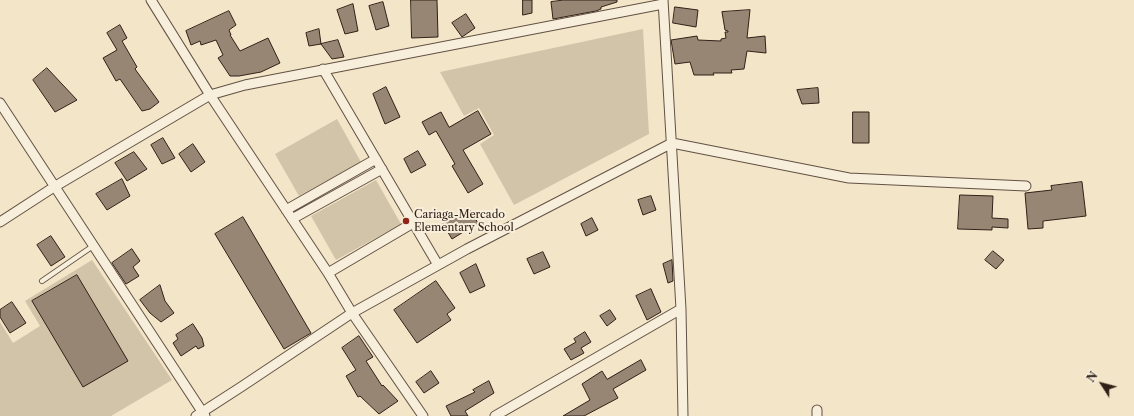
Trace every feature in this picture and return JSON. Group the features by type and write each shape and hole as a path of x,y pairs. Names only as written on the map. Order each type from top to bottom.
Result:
{"street":[{"path":"151,0 210,95 328,273 352,313 423,416"},
{"path":"0,222 54,187 210,95 244,84 323,70 663,2 681,309 683,416"},
{"path":"323,70 438,265"},
{"path":"0,103 201,415 352,313 438,265 672,143 849,178 1026,186"},
{"path":"286,210 376,159"},
{"path":"292,219 382,169"},
{"path":"328,273 413,223"},
{"path":"495,416 681,309"}],"lane":[{"path":"42,281 93,246"}],"shaded area":[{"path":"643,29 649,134 514,205 480,144 494,135 479,108 464,116 440,72"},
{"path":"337,119 361,162 299,196 275,154"},
{"path":"376,180 401,224 336,260 311,216"},
{"path":"92,260 172,380 111,416 0,416 0,322 13,343 40,326 25,301"}],"building":[{"path":"411,0 437,0 438,37 412,38"},
{"path":"523,0 532,0 532,13 523,15"},
{"path":"564,0 617,0 617,2 601,7 601,9 596,11 553,19 551,2"},
{"path":"383,2 389,26 376,30 369,6"},
{"path":"353,4 358,31 345,34 337,10"},
{"path":"675,7 698,10 696,27 673,23"},
{"path":"750,10 747,38 765,36 766,53 747,51 744,69 731,70 732,73 694,75 690,62 675,64 671,40 697,36 698,40 721,41 721,39 726,38 725,32 728,32 725,30 722,12"},
{"path":"229,11 236,25 229,30 230,35 240,51 268,38 280,63 261,72 230,76 218,58 223,55 216,40 201,45 200,41 191,45 186,31"},
{"path":"466,14 475,28 462,37 452,23"},
{"path":"120,25 127,38 122,41 137,67 135,69 159,102 150,109 142,111 120,79 116,81 103,58 117,50 107,33"},
{"path":"319,29 321,44 309,46 306,33"},
{"path":"338,40 344,57 332,59 321,44"},
{"path":"47,68 77,100 55,112 33,80"},
{"path":"386,87 400,117 385,124 373,94"},
{"path":"818,88 819,103 802,104 797,90"},
{"path":"478,111 491,134 463,150 483,184 468,193 452,166 455,164 436,131 429,135 422,122 441,112 449,127"},
{"path":"853,112 869,112 869,143 853,143"},
{"path":"163,138 175,158 162,164 151,145"},
{"path":"193,144 205,162 191,172 179,154"},
{"path":"418,151 426,165 411,173 404,159"},
{"path":"134,152 147,169 127,181 115,163"},
{"path":"122,179 130,196 107,210 96,194"},
{"path":"1082,182 1086,216 1043,221 1043,228 1028,229 1025,193 1052,190 1051,186"},
{"path":"960,195 993,196 992,218 1008,219 1008,228 992,227 992,230 958,229"},
{"path":"651,196 656,210 643,215 638,200"},
{"path":"469,208 478,223 452,239 443,224"},
{"path":"243,217 311,333 284,349 215,234"},
{"path":"592,218 598,230 586,236 581,224"},
{"path":"51,236 65,257 51,266 37,245"},
{"path":"132,249 140,261 133,267 139,276 126,284 112,263"},
{"path":"993,251 1004,260 996,269 985,260"},
{"path":"543,252 550,267 534,274 527,259"},
{"path":"672,260 673,281 668,283 663,264"},
{"path":"476,264 485,286 470,293 460,273"},
{"path":"77,275 128,361 83,387 32,301"},
{"path":"436,281 455,308 447,314 451,320 417,343 394,310"},
{"path":"160,285 165,301 174,313 161,322 150,313 140,300"},
{"path":"651,289 661,312 647,320 636,296"},
{"path":"12,302 26,323 10,333 0,317 0,310"},
{"path":"610,310 616,319 607,326 600,316"},
{"path":"193,324 202,338 204,346 198,349 196,346 181,356 173,343 178,339 176,335"},
{"path":"585,332 591,342 581,348 584,353 571,360 564,349 576,342 574,339"},
{"path":"359,336 373,357 366,361 382,386 383,385 398,401 379,414 360,396 358,397 346,376 356,370 342,348"},
{"path":"641,360 646,370 613,389 618,398 584,416 563,416 590,400 582,384 602,371 607,379"},
{"path":"431,371 439,383 424,393 416,382"},
{"path":"489,381 494,393 465,411 468,416 451,416 446,406 475,392 473,390"}],"place":[{"name":"Cariaga-Mercado Elementary School","path":"406,221"}]}
